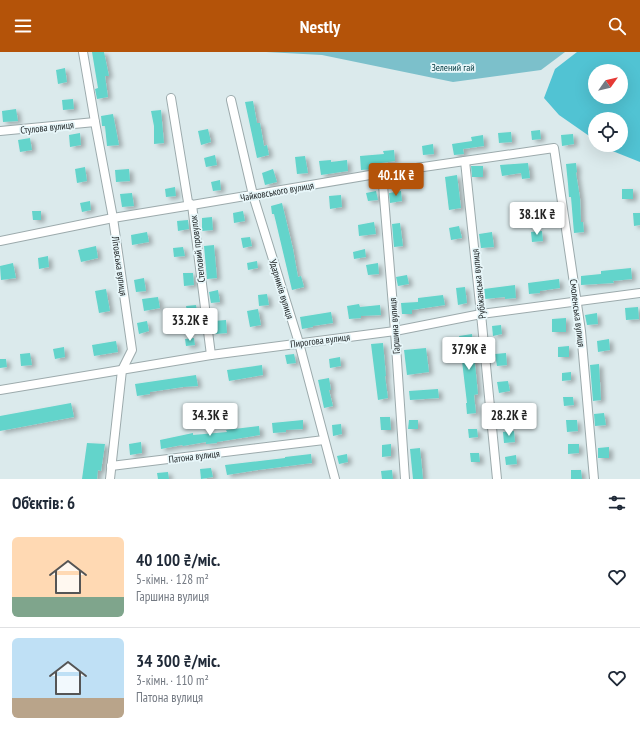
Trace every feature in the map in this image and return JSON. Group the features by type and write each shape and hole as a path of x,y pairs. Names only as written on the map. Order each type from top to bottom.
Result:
{"street":[{"name":"Літовська вулиця","path":"83,52 113,218 132,350 122,370 110,479"},
{"name":"Степовий провулок","path":"170,98 188,202 192,205 211,355"},
{"name":"Ударників вулиця","path":"231,100 253,196 299,343 335,479"},
{"name":"Стулова вулиця","path":"0,131 95,122"},
{"name":"Чайковського вулиця","path":"0,241 113,218 253,196 382,173 554,148"},
{"name":"Смоленська вулиця","path":"554,148 577,302 594,479"},
{"name":"Рубіжанська вулиця","path":"465,161 497,479"},
{"name":"Гаршина вулиця","path":"382,173 405,479"},
{"name":"Пирогова вулиця","path":"0,390 211,355 395,331 481,314 640,293"},
{"name":"Патона вулиця","path":"111,466 324,440"}],"green space":[{"name":"Зелений гай","path":"266,52 565,52 541,70 453,82 322,55"}],"shaded area":[{"path":"577,52 640,52 640,162 615,152 628,152 628,112 588,112 588,135 559,115 544,98 555,69"}],"building":[{"path":"92,52 104,52 109,76 105,76 108,97 97,99 95,89 98,88"},
{"path":"65,68 67,82 58,84 56,70"},
{"path":"73,99 74,109 63,110 62,100"},
{"path":"253,101 257,123 260,123 264,146 267,145 269,155 257,158 245,102"},
{"path":"16,109 18,121 3,122 2,111"},
{"path":"161,110 164,143 154,144 154,126 151,111"},
{"path":"113,114 119,145 107,146 105,126 102,126 101,116"},
{"path":"208,129 211,142 201,145 198,131"},
{"path":"540,130 541,139 532,140 531,131"},
{"path":"511,132 512,142 499,143 498,133"},
{"path":"80,133 81,145 70,147 69,135"},
{"path":"573,134 574,144 562,146 561,135"},
{"path":"483,135 484,146 463,149 464,154 454,155 452,144 472,141 471,137"},
{"path":"30,138 32,150 20,152 18,140"},
{"path":"433,144 434,154 423,155 422,146"},
{"path":"394,150 395,161 374,164 374,169 361,170 360,156 384,154 383,151"},
{"path":"215,155 217,165 206,167 204,158"},
{"path":"305,156 308,173 297,174 295,157"},
{"path":"331,160 331,162 347,160 348,171 321,175 319,161"},
{"path":"528,163 530,178 522,179 521,173 502,176 500,165"},
{"path":"576,163 581,222 583,222 584,232 574,233 566,164"},
{"path":"471,166 483,166 483,177 472,177"},
{"path":"85,167 87,181 77,183 75,169"},
{"path":"129,169 130,181 116,182 115,170"},
{"path":"273,169 277,182 265,185 262,173"},
{"path":"457,175 461,208 449,210 445,177"},
{"path":"220,180 221,190 213,191 211,182"},
{"path":"175,187 176,196 166,197 165,189"},
{"path":"622,189 633,189 633,199 622,199"},
{"path":"376,191 378,200 368,201 366,193"},
{"path":"401,191 402,201 390,203 389,193"},
{"path":"132,193 134,206 122,207 120,194"},
{"path":"341,195 342,207 330,209 329,196"},
{"path":"90,201 91,210 82,212 80,203"},
{"path":"282,203 298,277 301,276 304,287 292,290 271,206"},
{"path":"551,203 553,214 543,215 542,205"},
{"path":"32,211 41,211 41,220 33,220"},
{"path":"243,211 245,221 234,223 233,213"},
{"path":"633,213 640,213 640,225 634,226"},
{"path":"212,217 213,230 202,231 202,218"},
{"path":"188,220 189,229 178,231 177,221"},
{"path":"374,222 376,234 359,236 358,225"},
{"path":"400,223 403,246 394,247 392,224"},
{"path":"459,226 462,238 451,240 449,228"},
{"path":"542,231 543,241 532,242 531,232"},
{"path":"147,232 149,242 132,245 131,235"},
{"path":"492,232 494,247 481,248 479,234"},
{"path":"250,237 252,246 243,248 241,238"},
{"path":"214,245 217,278 207,279 204,246"},
{"path":"96,246 98,258 81,262 78,250"},
{"path":"183,247 185,256 174,257 173,248"},
{"path":"365,249 366,257 354,259 353,252"},
{"path":"48,256 49,267 39,269 38,258"},
{"path":"257,261 258,268 248,270 247,263"},
{"path":"13,263 16,278 1,280 0,266"},
{"path":"378,263 379,274 368,275 366,265"},
{"path":"631,268 632,279 613,281 614,283 581,285 581,276 601,274 601,271"},
{"path":"183,273 193,273 194,285 184,286"},
{"path":"407,275 409,284 398,286 396,277"},
{"path":"144,278 146,291 136,292 134,280"},
{"path":"559,279 560,288 529,294 528,283"},
{"path":"515,285 516,298 505,299 505,297 485,299 484,289"},
{"path":"465,287 467,303 458,305 456,288"},
{"path":"106,289 110,311 99,313 95,291"},
{"path":"218,290 220,302 211,303 209,292"},
{"path":"267,294 269,305 259,306 258,295"},
{"path":"443,295 445,305 412,310 412,314 402,314 401,303 418,302 418,298"},
{"path":"158,297 160,308 144,311 142,299"},
{"path":"359,304 360,307 380,305 381,315 361,316 361,318 349,319 347,306"},
{"path":"196,305 198,315 188,317 186,306"},
{"path":"638,307 639,319 626,320 625,308"},
{"path":"258,309 261,325 250,327 247,311"},
{"path":"331,312 333,323 302,329 300,317"},
{"path":"597,313 598,324 587,325 585,315"},
{"path":"566,318 566,332 552,332 552,319"},
{"path":"226,320 227,333 215,334 214,321"},
{"path":"147,321 149,331 139,334 137,323"},
{"path":"501,325 502,334 493,336 492,326"},
{"path":"472,334 478,394 474,395 476,413 467,414 459,336"},
{"path":"194,338 195,345 186,346 185,339"},
{"path":"609,339 610,350 598,352 597,341"},
{"path":"116,341 118,352 94,356 92,345"},
{"path":"383,343 388,398 378,400 371,344"},
{"path":"569,346 569,357 558,357 558,347"},
{"path":"64,347 65,357 55,359 53,349"},
{"path":"426,348 429,372 407,375 404,350"},
{"path":"30,353 32,365 21,366 20,354"},
{"path":"506,353 507,365 497,366 495,354"},
{"path":"294,354 296,363 287,364 285,355"},
{"path":"340,357 341,366 330,368 329,359"},
{"path":"0,359 6,359 7,367 0,368"},
{"path":"599,364 601,400 593,401 590,365"},
{"path":"262,365 263,375 229,381 227,370"},
{"path":"571,372 571,380 562,381 562,373"},
{"path":"196,375 198,386 150,392 150,394 137,396 135,384"},
{"path":"329,378 331,390 329,390 333,406 324,408 318,380"},
{"path":"508,381 510,391 499,393 497,382"},
{"path":"438,389 439,398 410,400 409,391"},
{"path":"563,397 573,397 574,405 564,406"},
{"path":"71,403 74,417 0,431 0,416"},
{"path":"511,406 513,416 502,417 501,407"},
{"path":"604,413 606,425 595,426 594,414"},
{"path":"380,417 390,417 391,430 381,430"},
{"path":"303,420 303,429 286,430 286,432 273,433 272,423"},
{"path":"409,420 418,420 418,429 408,429"},
{"path":"566,420 577,420 578,431 567,432"},
{"path":"341,424 342,434 333,436 332,425"},
{"path":"259,426 260,435 217,443 206,444 206,442 161,449 160,440 193,433 193,435 227,432 226,430"},
{"path":"468,429 477,429 478,437 469,438"},
{"path":"514,431 515,442 504,443 503,432"},
{"path":"141,442 142,453 130,455 129,444"},
{"path":"87,443 105,444 101,471 98,470 97,479 82,479"},
{"path":"391,444 391,456 382,457 382,445"},
{"path":"568,444 579,444 579,453 568,454"},
{"path":"609,447 609,458 598,458 598,448"},
{"path":"420,448 423,479 413,479 410,449"},
{"path":"470,453 479,453 480,462 471,462"},
{"path":"311,454 312,463 227,475 225,465 285,458"},
{"path":"347,454 348,462 339,464 337,456"},
{"path":"516,455 517,464 506,465 505,457"},
{"path":"211,468 213,477 201,479 200,469"},
{"path":"392,470 393,479 382,479 381,471"},
{"path":"571,470 581,470 582,479 571,479"},
{"path":"168,472 169,479 158,479 157,473"}]}
